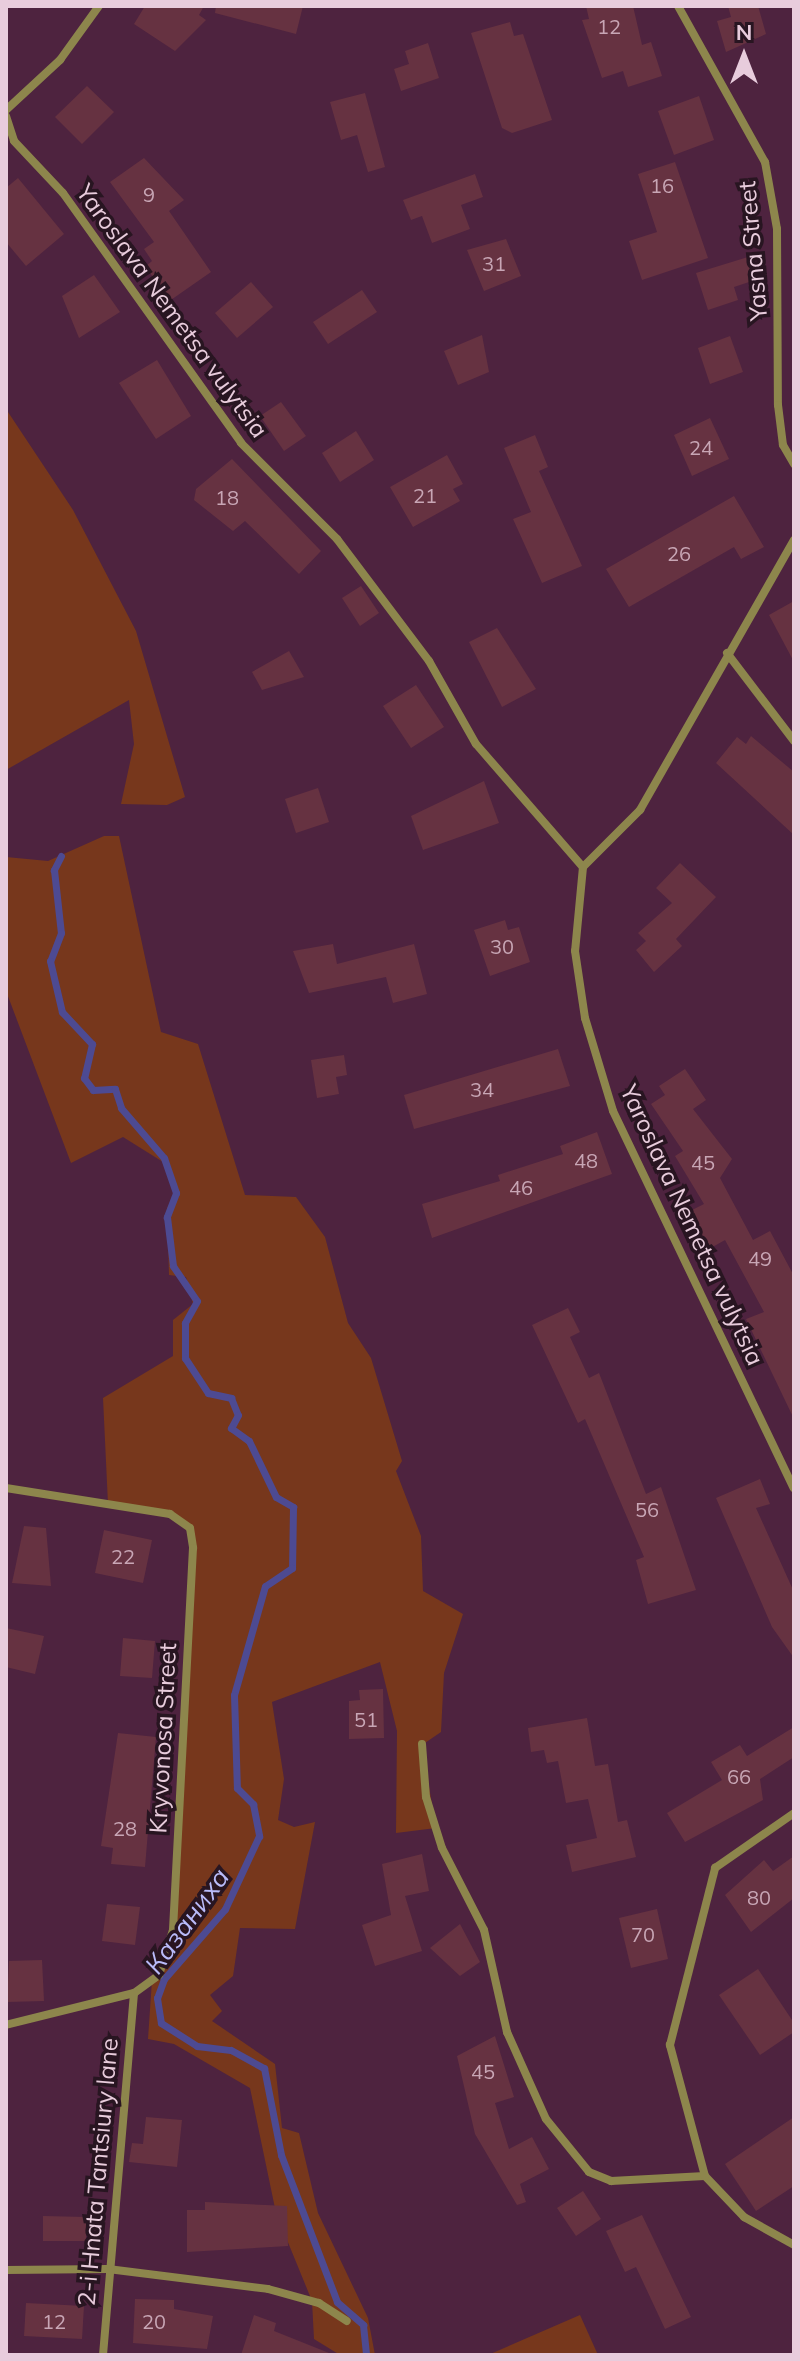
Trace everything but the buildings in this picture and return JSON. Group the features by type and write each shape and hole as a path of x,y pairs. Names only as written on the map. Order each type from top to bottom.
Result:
{"street":[{"path":"6,113 60,60 99,6"},
{"name":"Yasna Street","path":"678,6 749,127 769,177 781,310 778,405 783,445 794,464"},
{"name":"Yaroslava Nemetsa vulytsia","path":"6,113 14,141 63,193 241,443 337,539 429,661 476,744 583,867 575,951 585,1018 613,1111 794,1488"},
{"path":"583,867 640,810 794,540"},
{"path":"727,653 794,741"},
{"name":"Kryvonosa Street","path":"6,1488 170,1514 190,1528 173,1930 159,1975 134,1993 6,2025"},
{"path":"422,1744 426,1797 442,1848 484,1930 507,2032 546,2119 589,2172 611,2181 705,2176"},
{"path":"794,1813 715,1868 670,2045 705,2176 744,2217 794,2245"},
{"name":"2-i Hnata Tantsiury lane","path":"103,2355 134,1993"},
{"path":"6,2270 108,2269 268,2289 319,2303 347,2321"}],"shaded area":[{"path":"6,409 73,510 136,631 185,797 167,805 121,804 134,744 129,700 6,770"},
{"path":"104,836 119,836 161,1032 198,1044 245,1195 296,1197 325,1237 348,1323 371,1358 402,1461 396,1471 421,1536 423,1591 463,1614 444,1673 441,1732 422,1745 436,1828 396,1833 397,1731 380,1662 272,1702 284,1779 278,1820 294,1827 315,1822 295,1929 240,1928 233,1976 210,1995 222,2011 212,2021 275,2064 282,2128 299,2133 318,2213 368,2318 375,2355 340,2355 314,2339 312,2301 276,2213 250,2088 174,2044 148,2039 152,1980 173,1930 193,1548 189,1528 170,1514 108,1504 103,1398 173,1356 173,1320 193,1304 186,1277 169,1275 167,1208 176,1193 163,1162 123,1137 71,1163 6,991 6,857 48,861"},
{"path":"580,2315 598,2355 488,2355"}],"waterway":[{"name":"Казаниха","path":"61,856 54,870 61,933 50,961 62,1012 92,1044 84,1078 93,1090 115,1089 121,1108 164,1158 176,1193 167,1217 173,1266 197,1301 185,1323 185,1358 208,1393 231,1398 238,1415 231,1428 249,1441 276,1497 293,1507 292,1568 265,1586 234,1695 237,1788 253,1804 259,1836 225,1909 164,1979 157,1998 161,2023 197,2046 231,2050 264,2068 281,2155 337,2302 363,2325 366,2355"}]}
